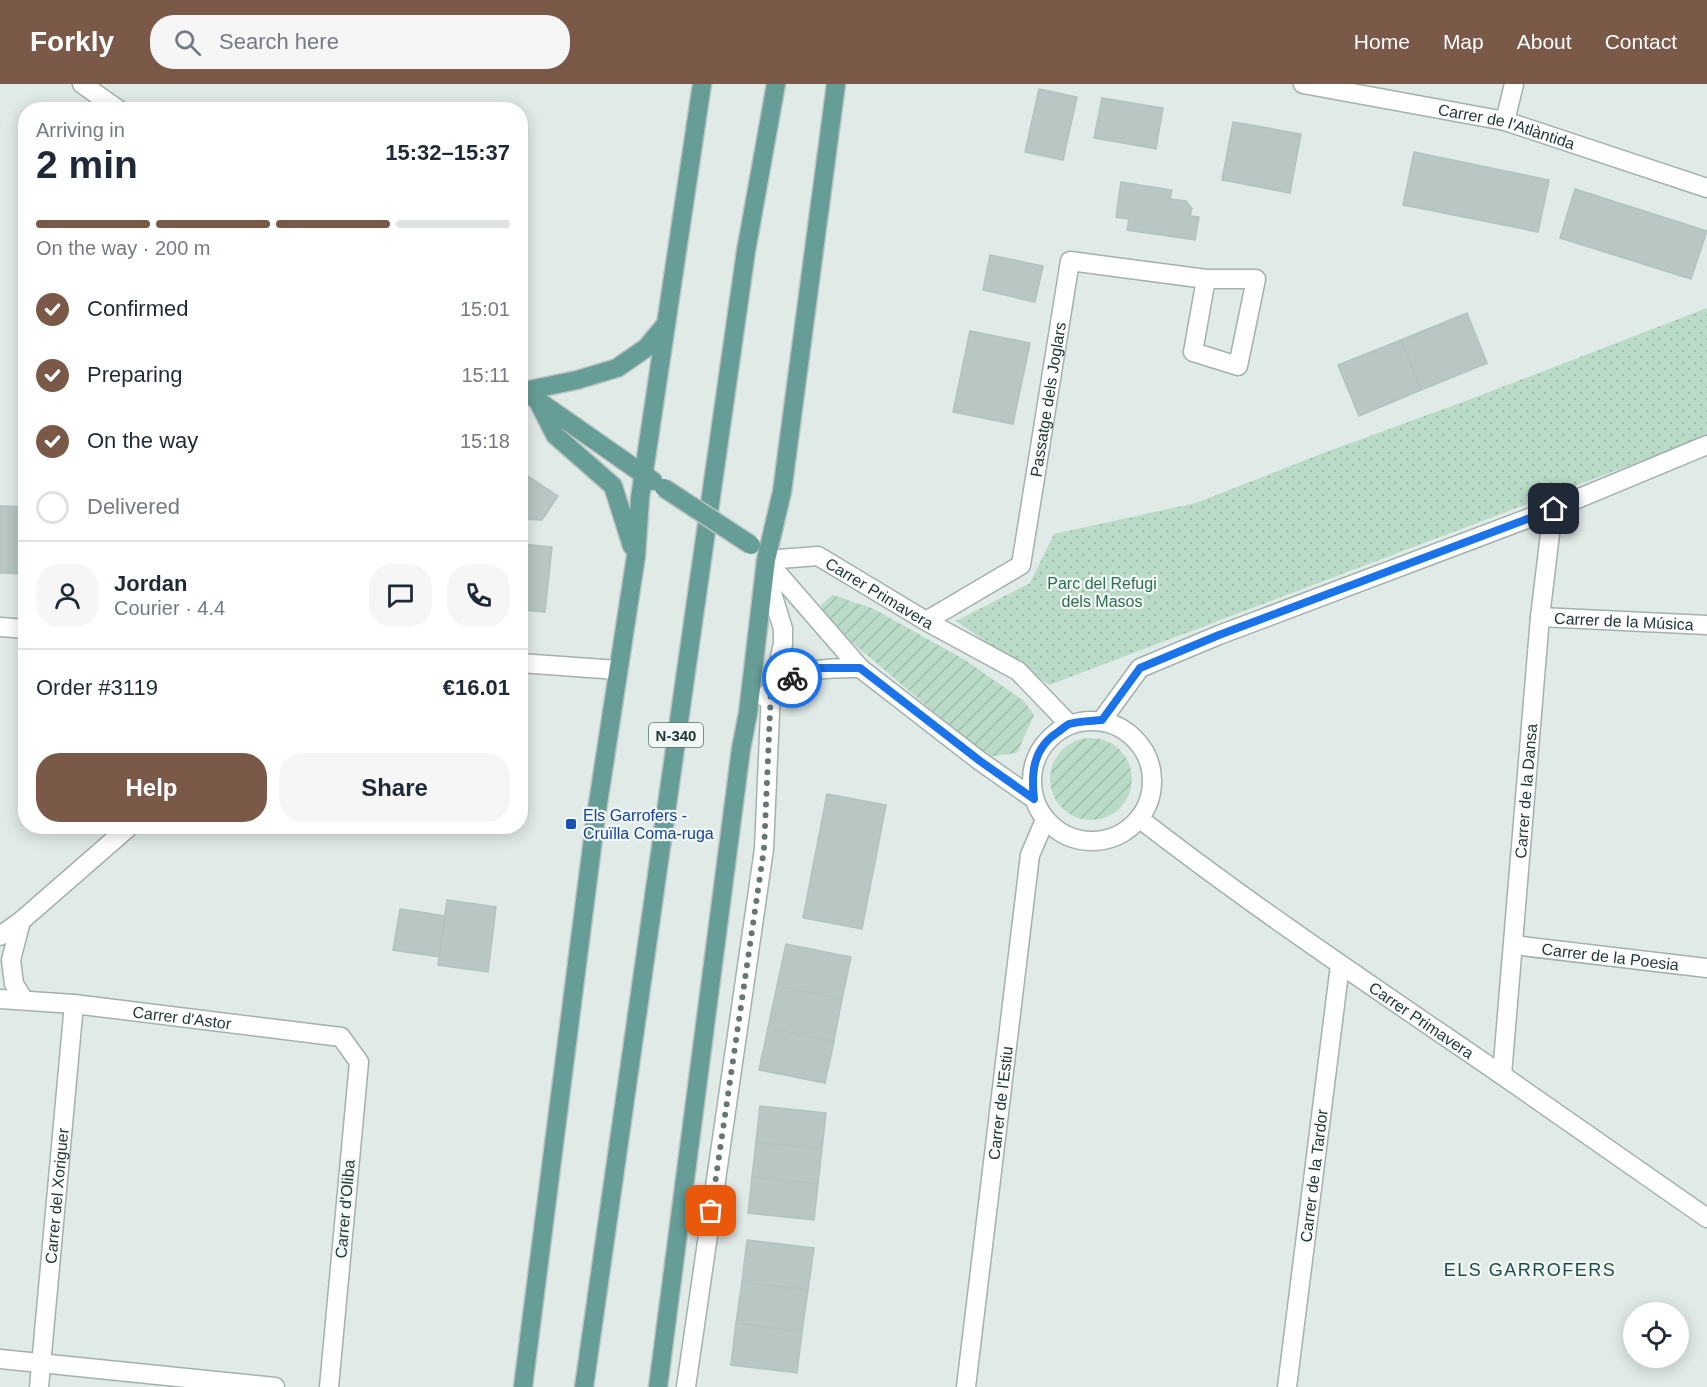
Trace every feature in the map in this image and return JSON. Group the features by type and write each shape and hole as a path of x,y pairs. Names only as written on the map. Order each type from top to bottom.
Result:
{"main road":[{"path":"523,1387 595,823 636,556 640,498 702,84"},
{"name":"N-340","path":"584,1387 746,251 776,84"},
{"path":"658,1387 741,748 748,712 765,565 782,492 836,84"},
{"path":"528,393 617,368 646,348 666,324"},
{"path":"528,393 644,475 751,545 765,565"},
{"path":"528,393 555,435 613,486 636,556"}],"street":[{"path":"82,84 108,102"},
{"name":"Carrer de l'Atlàntida","path":"1303,84 1505,121 1707,188"},
{"path":"1505,121 1514,84"},
{"name":"Passatge dels Joglars","path":"926,621 1022,565 1070,261 1206,279 1256,279 1238,366 1193,352 1206,279"},
{"path":"1102,720 1140,668 1219,635 1554,509 1707,446"},
{"name":"Carrer de la Dansa","path":"1502,1075 1540,617 1554,509"},
{"name":"Carrer Primavera","path":"765,565 819,556 926,621 1018,671 1069,724"},
{"path":"765,565 860,668 980,761 1034,799"},
{"path":"686,1387 764,849 776,674 783,644 783,629 765,565"},
{"name":"Carrer de la Música","path":"1540,617 1707,625"},
{"path":"0,627 18,628"},
{"path":"528,664 617,670"},
{"path":"748,712 775,688 798,675 819,668 860,668"},
{"path":"1102,720 1135,736 1147,753 1154,775 1152,795 1140,819 1116,837 1099,842 1082,842 1065,836 1045,820 1034,799 1032,777 1038,753 1050,737 1069,724 1102,720"},
{"name":"Carrer Primavera","path":"1140,819 1340,965 1707,1218"},
{"name":"Carrer de l'Estiu","path":"966,1387 1030,855 1045,820"},
{"path":"0,936 21,921 121,834"},
{"path":"21,921 10,960 14,984 24,1000"},
{"name":"Carrer de la Poesia","path":"1513,945 1707,968"},
{"name":"Carrer de la Tardor","path":"1287,1387 1340,965"},
{"name":"Carrer d'Astor","path":"0,999 74,1004 340,1038"},
{"name":"Carrer del Xoriguer","path":"39,1387 74,1004"},
{"name":"Carrer d'Oliba","path":"328,1387 359,1062 340,1038"},
{"path":"0,1359 275,1387"}],"green space":[{"name":"Parc del Refugi dels Masos","path":"1707,308 1707,436 1049,685 956,621 1030,583 1054,534 1196,503"},
{"path":"833,595 874,609 965,660 1025,702 1034,715 1017,753 987,757 828,622 821,605"},
{"path":"1091,738 1107,741 1120,750 1129,763 1132,779 1129,795 1120,808 1107,817 1091,820 1075,817 1062,808 1053,795 1050,779 1053,763 1062,750 1075,741"}],"building":[{"path":"1039,89 1077,97 1063,160 1025,152"},
{"path":"1102,98 1163,108 1156,149 1094,138"},
{"path":"1233,122 1301,134 1290,193 1222,180"},
{"path":"1414,152 1549,180 1538,232 1403,205"},
{"path":"1121,182 1172,190 1170,199 1186,201 1192,209 1190,216 1199,217 1195,240 1127,230 1129,219 1116,217"},
{"path":"1575,189 1707,231 1691,279 1560,238"},
{"path":"990,255 1043,266 1035,302 983,290"},
{"path":"1467,313 1487,363 1421,390 1401,340"},
{"path":"970,331 1030,343 1013,424 953,412"},
{"path":"1401,340 1421,390 1359,416 1338,365"},
{"path":"528,476 558,496 542,520 528,519"},
{"path":"0,506 18,507 18,574 0,573"},
{"path":"528,545 552,547 545,612 528,611"},
{"path":"827,794 886,805 862,929 803,918"},
{"path":"447,900 496,907 488,972 438,965"},
{"path":"400,909 445,916 439,957 393,950"},
{"path":"786,944 851,957 842,999 777,986"},
{"path":"777,986 842,999 834,1041 768,1028"},
{"path":"768,1028 834,1041 825,1083 759,1070"},
{"path":"760,1106 826,1113 822,1149 756,1142"},
{"path":"756,1142 822,1149 818,1184 752,1177"},
{"path":"752,1177 818,1184 814,1220 748,1213"},
{"path":"747,1240 814,1248 808,1290 742,1282"},
{"path":"742,1282 808,1290 802,1332 736,1323"},
{"path":"736,1323 802,1332 797,1373 731,1365"}],"way so far":[{"path":"711,1211 764,849 771,690 792,678"}],"place":[{"name":"Els Garrofers - Cruïlla Coma-ruga","path":"571,824"}],"district":[{"name":"ELS GARROFERS","path":"1530,1270"}],"route":[{"path":"792,678 819,668 860,668 980,761 1034,799 1032,777 1038,753 1050,737 1069,724 1102,720 1140,668 1219,635 1554,509"}]}
